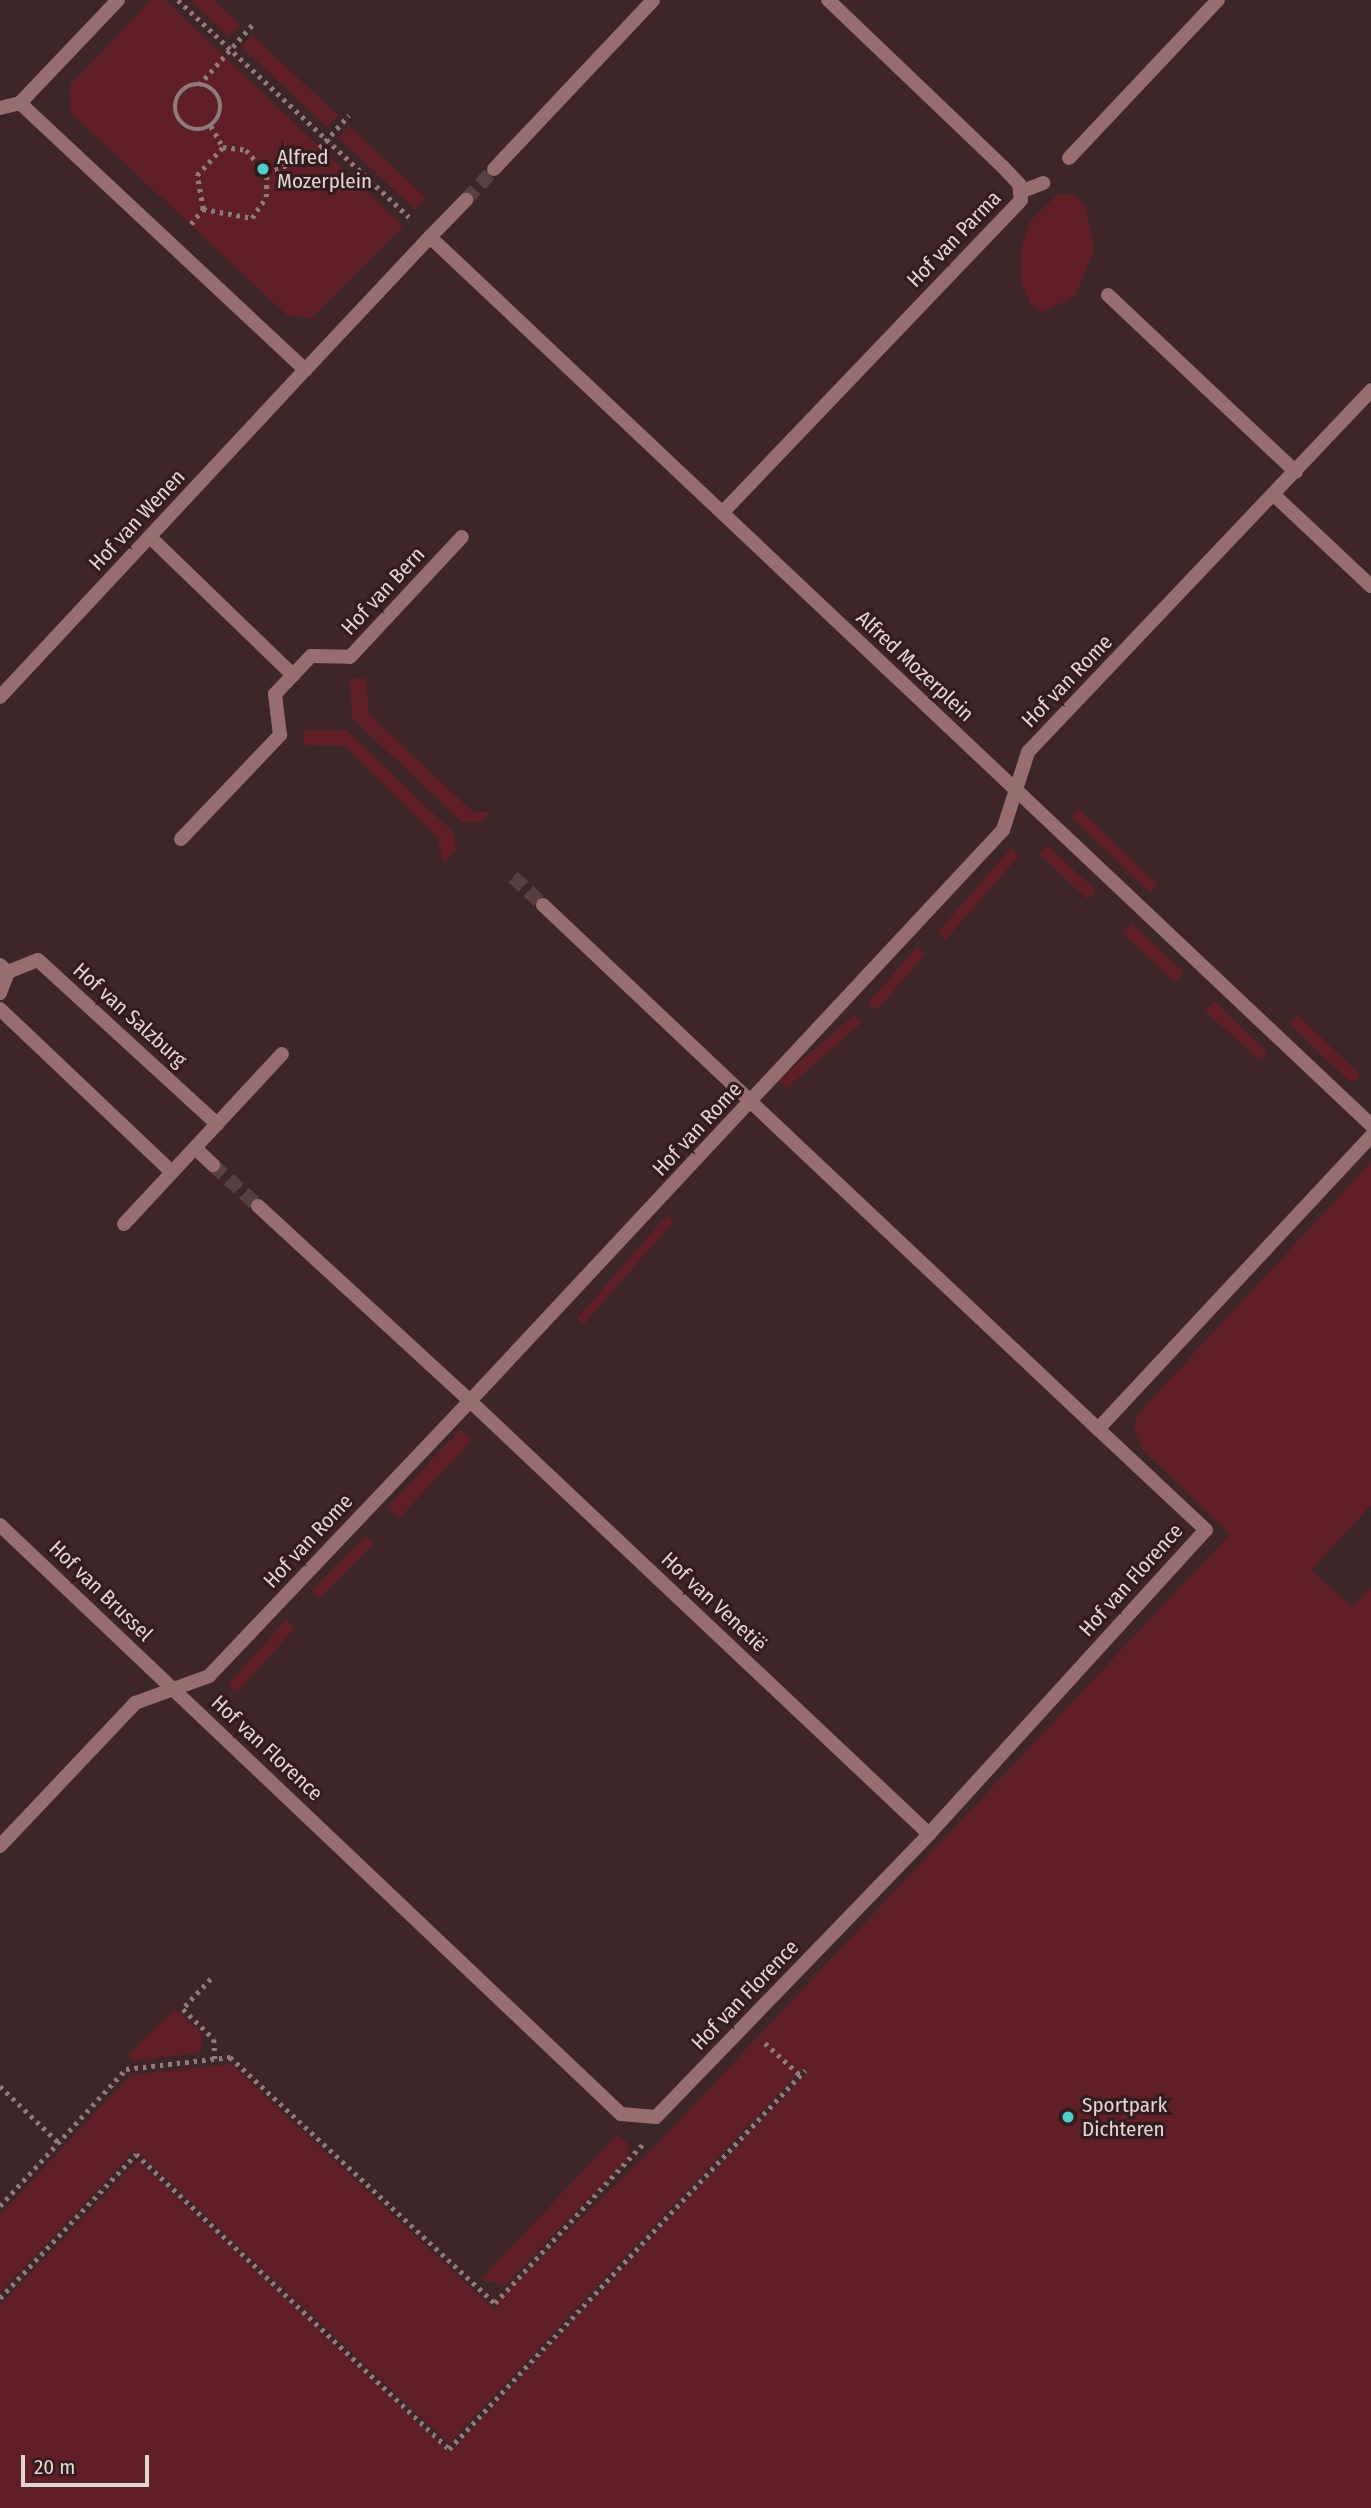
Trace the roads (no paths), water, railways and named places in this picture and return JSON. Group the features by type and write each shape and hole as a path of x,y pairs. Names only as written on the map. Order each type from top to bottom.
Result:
{"street":[{"path":"0,108 20,103 118,0"},
{"path":"494,169 653,0"},
{"name":"Hof van Parma","path":"723,512 1021,200 1020,192 1003,167 828,0"},
{"path":"1069,158 1218,0"},
{"path":"20,103 305,370 466,200"},
{"path":"1020,192 1043,183"},
{"name":"Alfred Mozerplein","path":"430,237 723,512 1015,792 1371,1125"},
{"path":"1108,295 1296,472"},
{"name":"Hof van Wenen","path":"0,697 305,370"},
{"name":"Hof van Rome","path":"0,1846 135,1703 209,1676 470,1401 1003,830 1028,752 1275,495 1371,390"},
{"path":"1275,495 1371,586"},
{"path":"150,537 293,675"},
{"name":"Hof van Bern","path":"181,839 280,734 275,694 311,656 350,657 462,537"},
{"name":"Hof van Florence","path":"173,1689 621,2114 656,2117 929,1834 1206,1530 543,905"},
{"name":"Hof van Salzburg","path":"0,993 4,969 38,960 217,1124"},
{"path":"0,1009 172,1172"},
{"path":"124,1224 282,1054"},
{"path":"1098,1429 1371,1136"},
{"path":"195,1148 213,1165"},
{"name":"Hof van Venetië","path":"258,1206 470,1401 929,1834"},
{"name":"Hof van Brussel","path":"0,1525 173,1689"}],"tunnel":[{"path":"466,200 494,169"},
{"path":"513,877 543,905"},
{"path":"213,1165 258,1206"}],"place":[{"name":"Alfred Mozerplein","path":"263,169"},
{"name":"Sportpark Dichteren","path":"1068,2117"}]}
